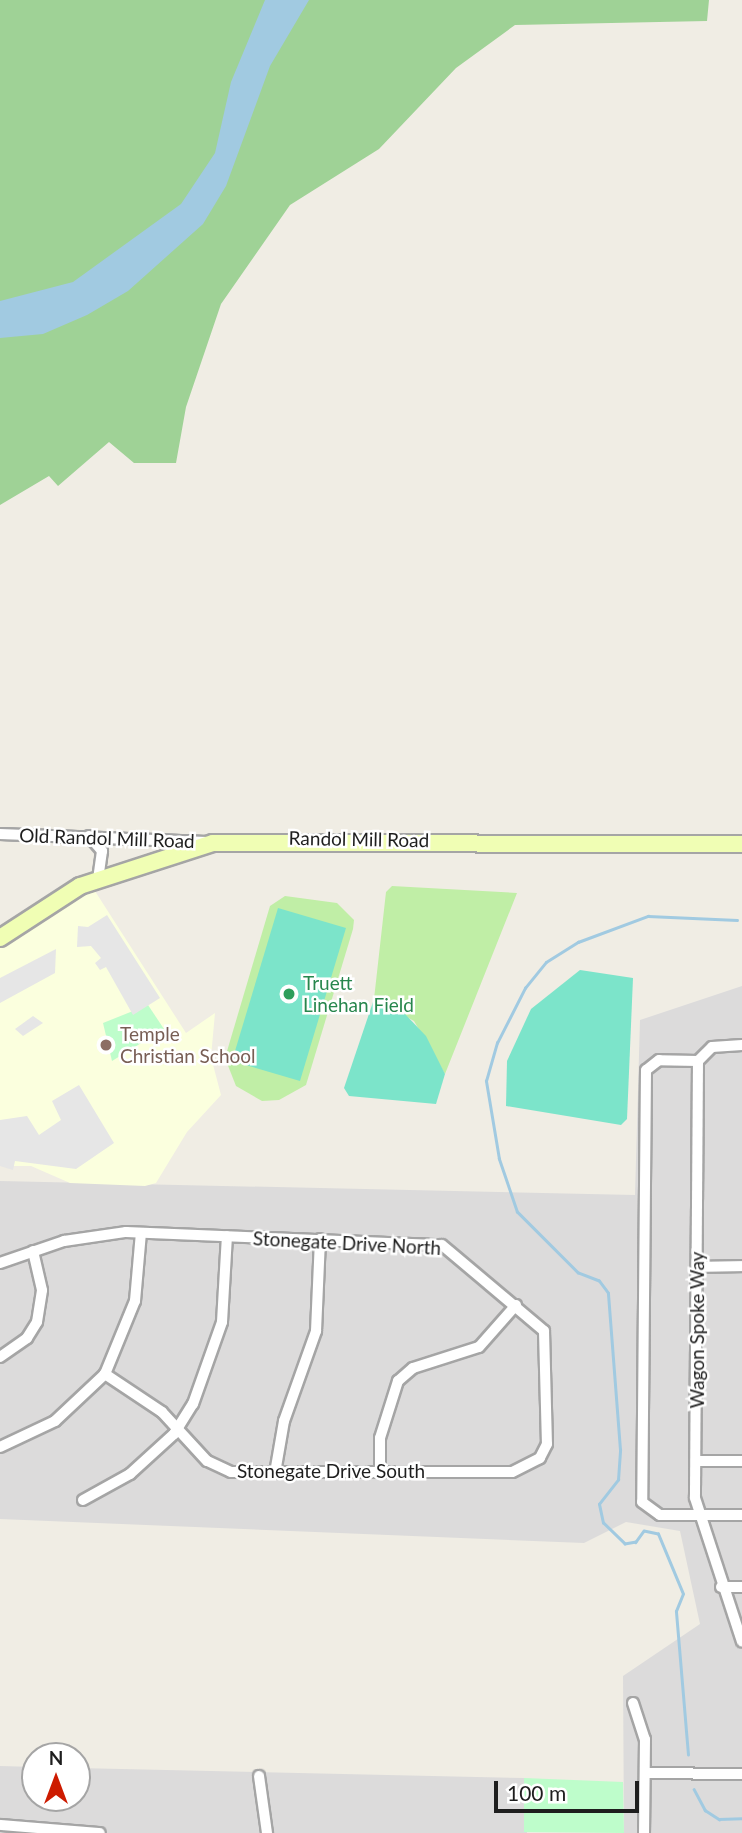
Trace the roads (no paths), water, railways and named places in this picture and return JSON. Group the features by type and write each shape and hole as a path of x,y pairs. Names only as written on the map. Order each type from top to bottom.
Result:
{"main road":[{"name":"Randol Mill Road","path":"0,938 98,878 213,843 742,844"}],"street":[{"name":"Old Randol Mill Road","path":"0,834 86,835 213,843"},
{"path":"86,835 102,852 98,878"},
{"path":"742,1045 712,1047 698,1061 659,1060 646,1070 642,1502 660,1515 742,1515"},
{"name":"Wagon Spoke Way","path":"698,1061 696,1461 700,1515 721,1587 742,1642"},
{"path":"0,1447 55,1421 105,1374 132,1312 141,1233"},
{"name":"Stonegate Drive North","path":"0,1263 83,1236 141,1233 442,1245 516,1305 548,1343 543,1453"},
{"path":"83,1500 130,1474 178,1429 205,1378 219,1332 227,1236"},
{"path":"275,1473 284,1421 316,1331 320,1239"},
{"path":"0,1357 27,1338 37,1322 42,1290 33,1251"},
{"path":"698,1267 742,1266"},
{"path":"380,1472 380,1438 398,1381 412,1368 479,1347 516,1305"},
{"name":"Stonegate Drive South","path":"105,1374 178,1429 218,1468 275,1473 512,1472 543,1453"},
{"path":"696,1461 742,1461"},
{"path":"721,1587 742,1587"},
{"path":"632,1703 645,1740 644,1833"},
{"path":"645,1773 742,1774"},
{"path":"259,1776 267,1833"},
{"path":"0,1825 100,1833"}],"water":[{"path":"265,0 309,0 270,66 226,186 203,224 128,291 87,315 43,334 0,338 0,301 73,282 181,204 215,153 231,82"}],"waterway":[{"path":"688,1755 676,1611 683,1594 658,1534 644,1531 636,1542 625,1544 603,1523 599,1504 618,1480 620,1450 608,1293 599,1281 578,1273 517,1212 499,1159 486,1081 497,1043 525,988 546,962 578,942 648,916 737,920"},
{"path":"694,1789 705,1810 719,1819 742,1818"}],"place":[{"name":"Truett Linehan Field","path":"289,994"},
{"name":"Temple Christian School","path":"106,1045"}]}
